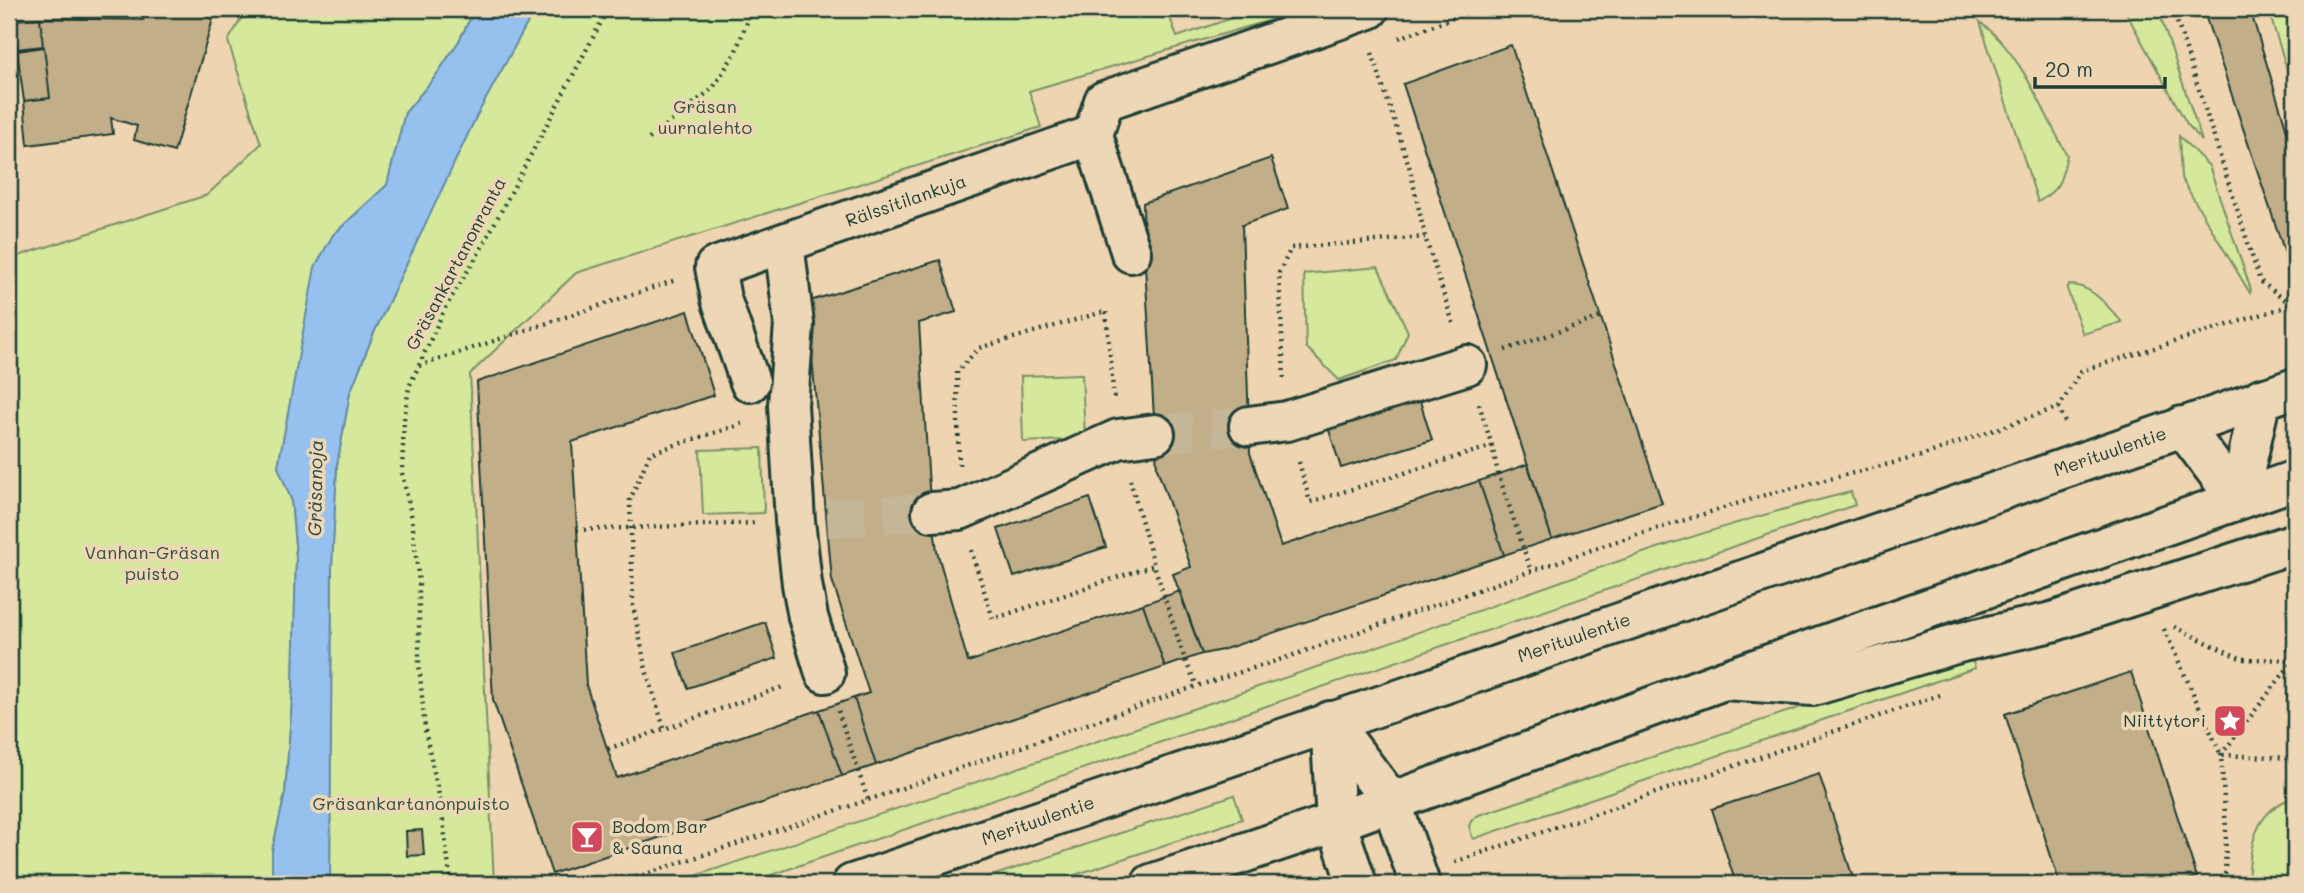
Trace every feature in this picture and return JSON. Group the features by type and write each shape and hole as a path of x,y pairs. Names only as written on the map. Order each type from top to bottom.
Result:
{"main road":[{"name":"Rälssitilankuja","path":"715,267 783,243 1368,9"},
{"path":"1098,118 1131,253"},
{"path":"783,243 794,324 788,405 811,520 802,584 808,617 825,673"},
{"path":"715,267 721,299 750,382"},
{"path":"1249,426 1287,421 1466,365"},
{"path":"2238,500 2278,393"},
{"name":"Merituulentie","path":"852,884 1330,721 1418,694 2278,393"},
{"path":"2182,426 2238,500"},
{"path":"946,511 1118,439 1155,435"},
{"path":"1151,884 1336,821 1724,680 2295,480"},
{"path":"1724,680 1813,686 1962,642 2052,622 2295,543"},
{"path":"1330,721 1391,801 1419,880"},
{"path":"1330,721 1336,821 1357,884"}],"path":[{"name":"Gräsankartanonranta","path":"451,884 441,805 425,730 419,663 419,583 412,519 402,473 404,420 409,387 445,308 480,251 608,9"},
{"path":"649,139 713,88 735,53 752,9"},
{"path":"855,9 995,16 1035,9"},
{"path":"2173,9 2260,281 2294,304 2295,313"},
{"path":"1371,48 1410,169 1425,237 1291,248 1279,274 1287,421 1310,502 1492,446 1498,473 1531,572"},
{"path":"418,366 715,267"},
{"path":"616,884 1531,572 1765,495 1922,456 2059,407 2081,371 2294,304"},
{"path":"1106,311 979,348 957,372 946,511 993,619 1154,565 1185,660 1197,686"},
{"path":"1466,365 1601,317"},
{"path":"664,728 646,670 633,605 630,500 650,453 728,429 788,405"},
{"path":"577,530 811,520"},
{"path":"2225,884 2226,829 2221,755 2161,621 2242,659 2295,658"},
{"path":"2221,755 2295,658"},
{"path":"608,749 825,673 868,800"},
{"path":"1419,880 1954,691"},
{"path":"2221,755 2295,758"}],"green space":[{"name":"Vanhan-Gräsan puisto","path":"247,9 475,9 459,41 435,77 405,113 387,185 333,235 302,345 278,466 291,499 296,556 293,687 285,794 272,851 272,884 9,884 9,259 207,195 261,144 228,41"},
{"path":"535,9 1167,9 1177,37 1258,9 1283,10 1281,17 1029,91 1041,127 576,273 470,374 494,884 330,884 332,566 337,465 350,393 373,335 476,116"},
{"path":"2124,9 2158,9 2202,141 2187,124"},
{"path":"2268,9 2295,9 2295,94"},
{"path":"1980,22 1995,35 2019,66 2067,155 2059,183 2038,202"},
{"path":"2179,136 2209,166 2250,293 2181,178"},
{"path":"1378,267 1408,332 1396,360 1339,380 1306,347 1304,274"},
{"path":"2069,285 2092,292 2122,322 2083,334 2067,289"},
{"path":"1082,374 1085,439 1023,442 1021,376"},
{"path":"762,448 764,513 703,515 700,450"},
{"path":"1851,492 1855,505 745,884 671,884 1283,679 1669,544"},
{"path":"1971,656 1975,668 1473,839 1469,826 1479,815 1867,685"},
{"path":"1234,795 1242,819 1048,884 968,884"},
{"path":"2295,797 2295,884 2248,884 2250,857 2262,820 2281,803"}],"water":[{"name":"Gräsanoja","path":"475,9 535,9 476,117 373,335 350,393 337,465 332,566 330,884 272,884 272,851 285,794 293,687 296,556 291,499 278,467 315,267 333,235 387,185 405,113 435,77 459,41"}],"building":[{"path":"150,9 207,9 203,15 213,19 174,152 134,140 137,126 111,118 113,134 28,145 24,101 50,98 44,47 17,49 43,46 40,18 143,20"},
{"path":"2203,9 2250,9 2295,157 2295,283"},
{"path":"40,18 43,46 17,49 15,20"},
{"path":"1511,45 1662,503 1552,539 1403,84"},
{"path":"44,47 50,98 24,101 17,51"},
{"path":"1271,158 1288,209 1242,225 1250,453 1281,546 1479,481 1504,555 1222,650 1202,654 1173,574 1191,567 1157,468 1143,203"},
{"path":"940,260 956,312 919,323 929,487 937,551 968,662 1143,604 1165,667 876,765 854,698 869,693 832,580 807,302"},
{"path":"688,311 714,395 572,442 586,685 617,778 819,710 842,776 552,874 493,700 477,382"},
{"path":"1419,398 1432,440 1341,468 1328,427"},
{"path":"1528,464 1552,539 1504,555 1479,481"},
{"path":"1090,498 1106,547 1014,577 998,529"},
{"path":"1180,591 1202,654 1165,667 1143,604"},
{"path":"765,622 777,658 688,688 675,653"},
{"path":"2295,630 2295,651 2287,650 2291,639"},
{"path":"2131,672 2197,877 2175,884 2060,884 2005,714"},
{"path":"854,698 876,765 842,776 819,710"},
{"path":"1819,774 1855,884 1736,884 1712,809"},
{"path":"422,830 424,855 407,856 406,831"}],"tunnel":[{"path":"1155,434 1249,426"},
{"path":"827,518 932,512"}],"place":[{"name":"Niittytori","path":"2230,721"},
{"name":"Bodom Bar & Sauna","path":"587,837"}],"park label":[{"name":"Gräsan uurnalehto","path":"705,117"},
{"name":"Gräsankartanonpuisto","path":"411,804"}]}
